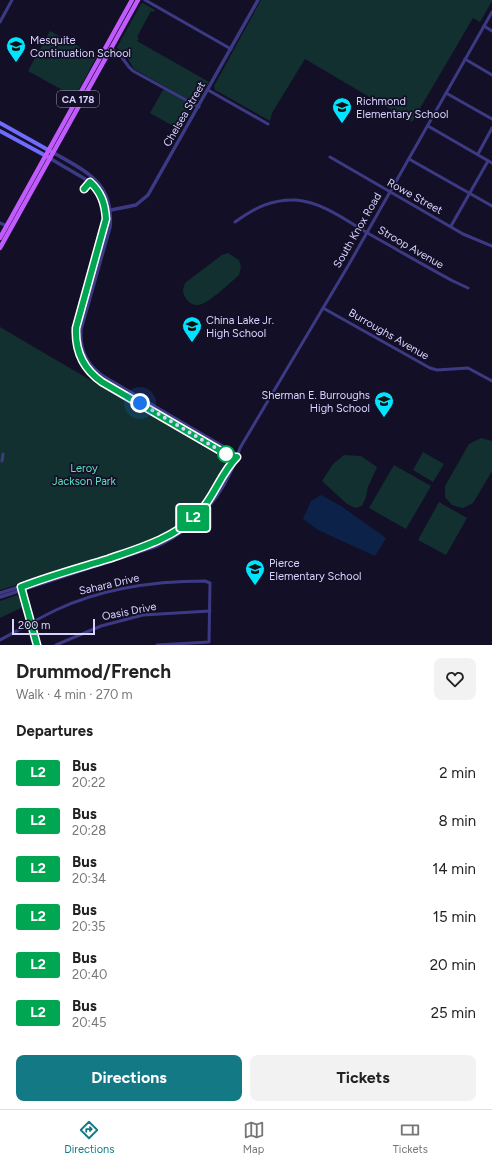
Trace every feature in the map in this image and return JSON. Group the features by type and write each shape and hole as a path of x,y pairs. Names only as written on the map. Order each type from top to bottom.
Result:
{"main road":[{"name":"CA 178","path":"51,152 106,46 132,0"},
{"name":"CA 178","path":"0,238 100,69 138,0"},
{"path":"100,69 100,65 108,50 106,46"},
{"path":"0,123 51,152"},
{"path":"0,131 48,157"},
{"name":"CA 178","path":"0,248 48,157"}],"street":[{"path":"0,22 12,0"},
{"path":"145,0 231,49"},
{"name":"Chelsea Street","path":"106,211 136,204 148,195 258,0"},
{"name":"South Knox Road","path":"237,457 240,448 367,232 492,12"},
{"path":"484,26 492,31"},
{"path":"112,48 122,55 127,65 133,71 198,107"},
{"path":"465,59 492,75"},
{"path":"208,90 268,124"},
{"path":"446,93 492,119"},
{"path":"428,126 490,162 451,226"},
{"path":"478,154 492,128"},
{"path":"51,152 95,179 104,190 111,210 110,227 81,329 80,339 85,356 92,367 101,375 234,453 237,457"},
{"path":"48,157 92,183 100,194 106,211 106,225 76,328 76,345 84,364 93,375 102,382 231,457 237,457"},
{"name":"Rowe Street","path":"330,157 479,242 492,246"},
{"path":"409,159 492,206"},
{"name":"Stroop Avenue","path":"235,222 250,211 264,205 295,200 324,208 468,288"},
{"path":"0,223 7,226"},
{"name":"Burroughs Avenue","path":"323,308 430,368 437,370 468,368 492,381"},
{"path":"2,461 3,454"},
{"path":"0,597 21,588 26,584 154,543 174,533 193,518 208,501 230,464 237,457"},
{"path":"0,593 21,588 166,542 187,529 207,510 218,494 237,457"},
{"path":"166,542 192,522 193,518 191,511"},
{"name":"Sahara Drive","path":"0,640 30,622 69,604 99,594 157,583 206,582 211,587 210,611"},
{"path":"21,588 37,645"},
{"path":"157,645 195,644 210,640 210,611"},
{"name":"Oasis Drive","path":"56,645 95,628 143,616 210,611"}],"green space":[{"path":"261,0 492,1 480,22 473,18 412,122 305,59 272,113 270,121 215,90 214,86"},
{"path":"143,3 155,10 154,12 151,11 137,37 139,38 137,41 209,82 196,103 134,69 126,56 117,48 141,4"},
{"path":"50,31 97,56 75,97 28,71"},
{"path":"163,90 167,90 192,105 192,110 180,130 150,113"},
{"path":"228,253 239,260 241,267 239,275 206,302 195,305 189,302 185,297 183,290 185,283 222,255"},
{"name":"Leroy Jackson Park","path":"0,327 226,460 227,464 213,487 191,515 182,523 160,537 25,583 21,581 16,585 0,590"},
{"path":"481,438 492,441 492,471 473,503 463,508 452,505 445,497 445,486 469,444"},
{"path":"423,452 444,464 433,482 413,470"},
{"path":"344,455 361,456 377,467 368,487 362,506 355,508 347,504 322,481 333,464"},
{"path":"394,465 431,486 406,529 369,508"},
{"path":"439,502 467,518 446,555 418,540"},
{"path":"17,595 20,597 23,607 0,618 0,601"}],"water":[{"path":"321,495 341,506 386,538 375,556 318,530 303,519 311,501"}],"bus line":[{"name":"L2","path":"37,645 21,587 144,547 174,533 197,514 208,501 230,464 237,457 231,457 102,382 87,369 80,357 76,345 77,322 106,225 105,206 98,190 90,182 84,189"}],"place":[{"name":"Mesquite Continuation School","path":"16,63"},
{"name":"Richmond Elementary School","path":"342,124"},
{"name":"China Lake Jr. High School","path":"192,343"},
{"name":"Sherman E. Burroughs High School","path":"384,418"},
{"name":"Pierce Elementary School","path":"255,586"}],"route":[{"path":"140,403 231,457 226,454"}]}
